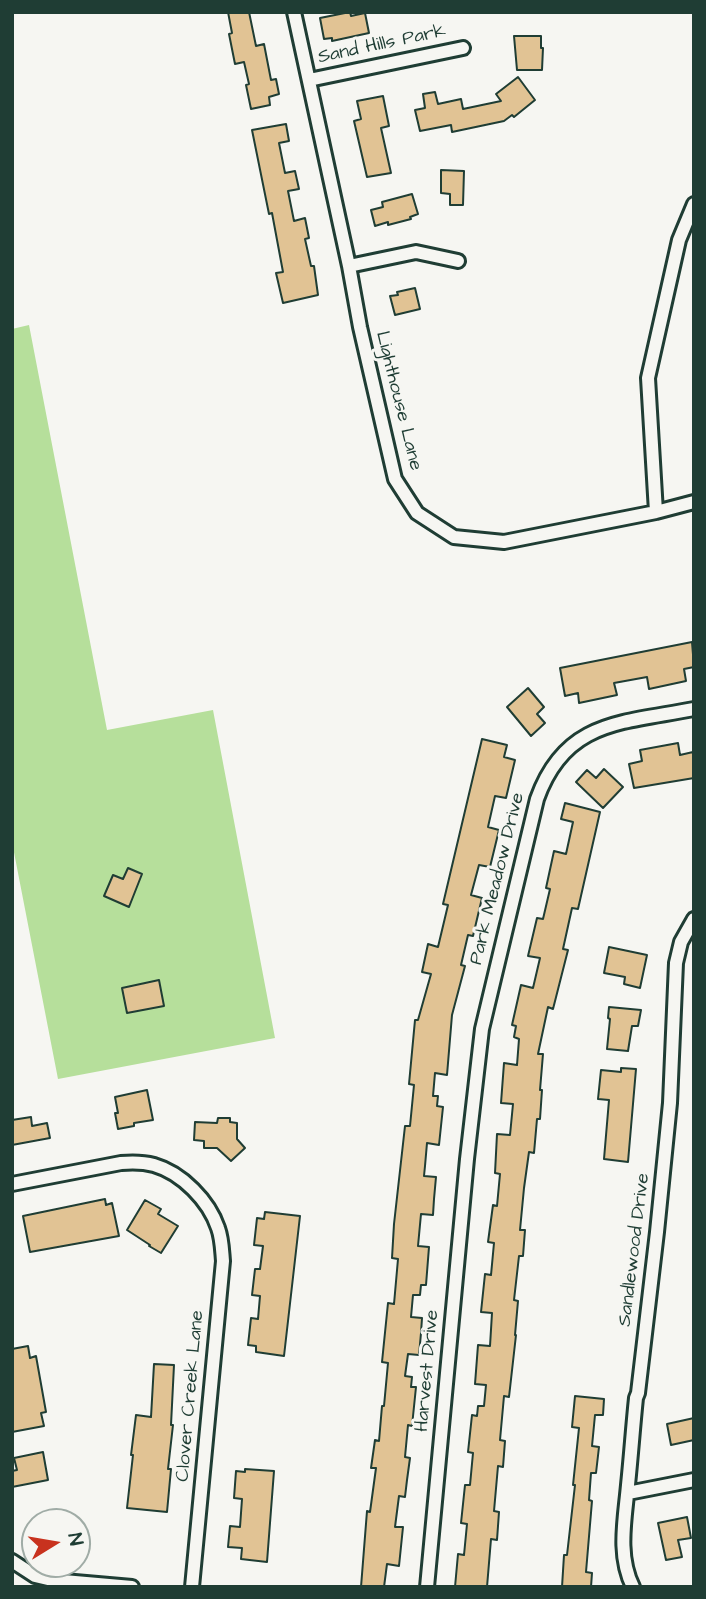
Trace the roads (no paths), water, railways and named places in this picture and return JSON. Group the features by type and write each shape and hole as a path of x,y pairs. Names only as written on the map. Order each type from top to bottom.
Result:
{"street":[{"name":"Lighthouse Lane","path":"295,12 360,327 395,479 417,513 454,537 504,542 694,502"},
{"name":"Sand Hills Park","path":"309,80 463,48"},
{"path":"656,512 648,378 679,240 694,204"},
{"path":"349,266 416,252 458,261"},
{"name":"Park Meadow Drive","path":"467,1159 482,1029 542,783 567,748 591,732 625,722 694,709"},
{"name":"Sandlewood Drive","path":"633,1587 628,1578 623,1548 636,1398 664,1168 673,1051 676,962 681,942 694,919"},
{"name":"Harvest Drive","path":"428,1587 467,1159"},
{"name":"Clover Creek Lane","path":"12,1184 137,1162 155,1165 183,1180 211,1211 222,1242 223,1261 191,1587"},
{"path":"628,1493 694,1480"},
{"path":"12,1561 35,1576 52,1580 132,1587"}]}
